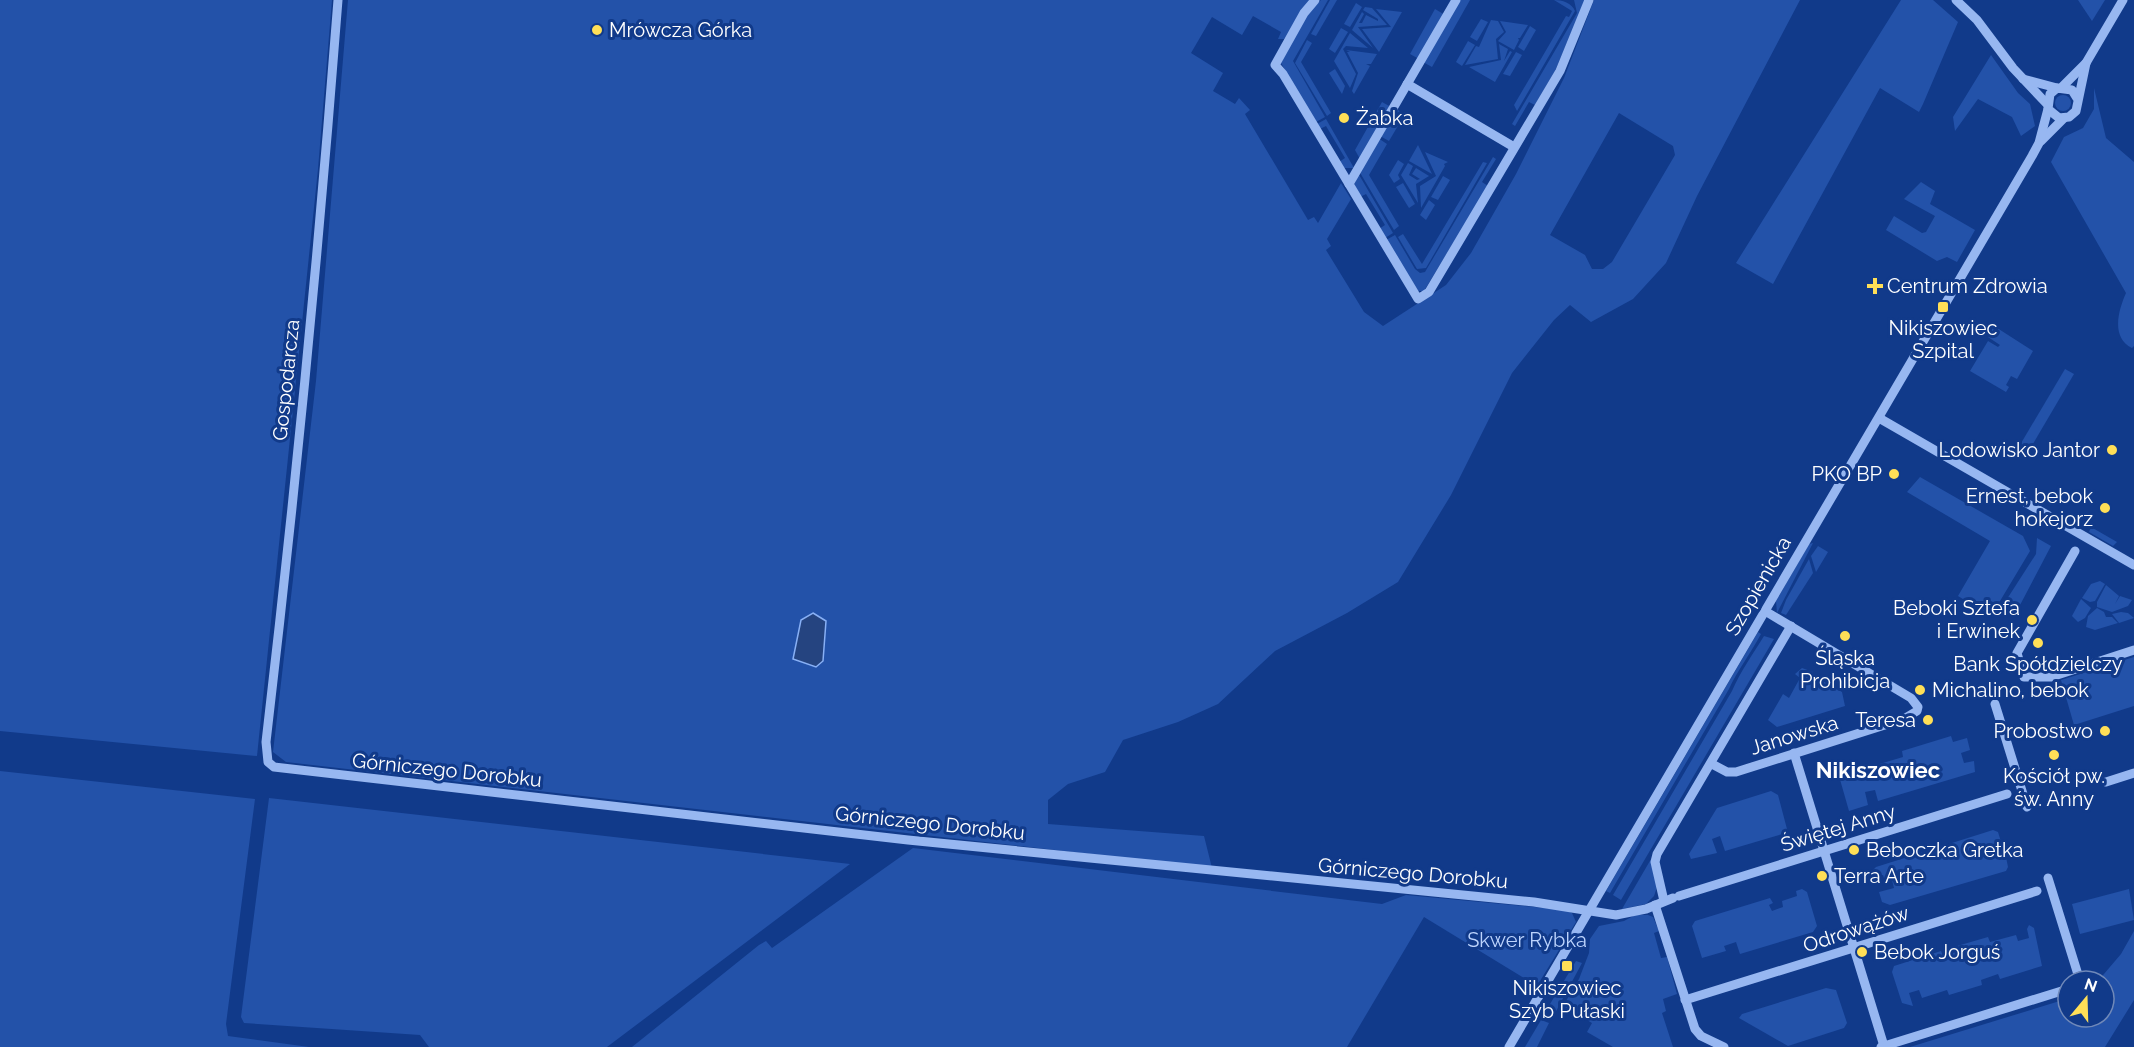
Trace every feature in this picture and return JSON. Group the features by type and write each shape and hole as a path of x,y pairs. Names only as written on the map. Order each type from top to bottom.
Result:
{"street":[{"name":"Gospodarcza","path":"268,762 266,742 284,586 326,154 338,0"},
{"path":"1315,0 1304,13 1275,65 1283,74 1418,299 1429,292 1560,71 1589,0"},
{"path":"1349,184 1456,0"},
{"path":"1956,0 1981,24 2055,116 2064,118 2076,111 2086,63 2123,0"},
{"path":"2048,106 2050,94 2086,63"},
{"path":"2023,79 2072,90 2077,98"},
{"path":"1407,84 1515,147"},
{"name":"Szopienicka","path":"2039,143 2048,106"},
{"name":"Szopienicka","path":"1509,1047 1880,418 2039,143 2064,118"},
{"path":"1880,418 2078,546 2134,566"},
{"path":"2078,546 2017,653 2024,677 2051,677 2134,650"},
{"path":"1765,611 1911,698 1918,707 1914,714 1902,720"},
{"name":"Janowska","path":"1724,1047 1701,1035 1695,1029 1685,1000 1668,900 1656,858 1791,626"},
{"path":"1995,705 2014,792 2027,807"},
{"name":"Janowska","path":"1712,764 1731,773 1888,724"},
{"path":"1794,753 1883,1047 2056,993"},
{"name":"Górniczego Dorobku","path":"268,762 274,767 286,770 908,840 1591,909"},
{"path":"2106,782 2134,773"},
{"name":"Świętej Anny","path":"1591,909 1616,915 2014,792"},
{"name":"Odrowążów","path":"1685,1000 2045,887 2076,969"}],"green space":[{"path":"0,0 332,0 318,169 257,756 0,731"},
{"path":"348,0 1311,0 1284,39 1278,39 1281,32 1253,16 1242,35 1212,17 1191,53 1223,73 1213,91 1235,104 1239,98 1250,110 1245,114 1308,220 1314,217 1318,223 1341,183 1351,199 1327,239 1331,246 1326,250 1364,312 1383,326 1446,285 1471,253 1516,174 1564,78 1594,0 1800,0 1697,196 1666,263 1633,299 1591,322 1570,305 1554,320 1512,373 1451,495 1398,582 1347,613 1275,651 1218,704 1178,722 1123,740 1105,772 1068,784 1048,800 1048,824 1204,836 1212,868 286,762 273,752 316,381","holes":["1619,113 1673,146 1675,155 1612,262 1603,269 1592,269 1585,255 1550,235"]},
{"path":"1321,0 1328,0 1293,61 1325,117 1316,122 1281,63 1308,13"},
{"path":"1330,0 1337,0 1316,36 1311,34"},
{"path":"1459,0 1470,0 1432,67 1423,62"},
{"path":"1554,0 1566,2 1575,11 1517,111 1514,105 1566,16 1569,17 1572,11"},
{"path":"1574,0 1585,0 1555,71 1535,105 1529,102 1515,126 1512,124 1577,13"},
{"path":"1901,0 1933,0 1958,22 1923,104 1919,112 1880,88 1773,284 1736,263"},
{"path":"2078,0 2105,0 2092,21"},
{"path":"1356,3 1362,7 1350,27 1344,24"},
{"path":"1365,7 1372,8 1387,25 1358,27 1373,48 1352,30 1362,12 1364,14 1359,23 1362,23 1366,15 1378,21 1363,10"},
{"path":"1376,9 1402,12 1379,52 1362,29 1391,27"},
{"path":"1435,9 1445,15 1419,59 1410,54"},
{"path":"1481,19 1488,22 1477,41 1470,37"},
{"path":"1491,20 1498,21 1504,32 1496,39 1498,59 1465,65 1476,46 1479,47"},
{"path":"1500,21 1528,25 1518,38 1514,50 1498,41 1506,32"},
{"path":"1530,26 1536,30 1524,51 1518,47"},
{"path":"1341,28 1348,32 1335,53 1329,49"},
{"path":"1350,33 1368,48 1346,46 1343,49 1356,74 1350,88 1334,61"},
{"path":"1307,40 1312,43 1301,62 1331,113 1327,116 1295,63"},
{"path":"1468,41 1475,45 1462,66 1456,62"},
{"path":"1499,44 1508,49 1504,61 1510,51 1512,52 1495,82 1469,67 1501,60"},
{"path":"1346,50 1377,54 1371,64 1366,64 1370,66 1354,94 1352,91 1358,73 1347,52 1350,52"},
{"path":"1516,52 1522,55 1510,76 1503,74"},
{"path":"1991,55 2018,93 2030,104 2035,126 2021,136 2012,117 1978,99 1955,131 1953,117"},
{"path":"1335,69 1345,86 1342,94 1329,73"},
{"path":"2094,88 2106,138 2134,162 2134,346 2132,348 2121,337 2118,322 2126,293 2051,162 2064,137 2083,128 2094,109"},
{"path":"2063,95 2069,97 2071,103 2069,109 2063,111 2057,109 2055,103 2057,97"},
{"path":"1382,102 1391,107 1360,159 1355,150"},
{"path":"1396,109 1405,114 1389,141 1380,136"},
{"path":"1326,119 1354,168 1344,168 1339,162 1345,158 1326,126 1320,129 1317,124"},
{"path":"1378,138 1387,144 1369,175 1399,226 1394,230 1359,171"},
{"path":"1418,145 1432,174 1409,161"},
{"path":"1425,152 1448,162 1444,164 1445,166 1421,208 1420,186 1436,176"},
{"path":"1493,157 1496,159 1482,182 1488,186 1424,291 1418,291 1386,240 1395,235 1415,269 1420,273 1425,272"},
{"path":"1398,160 1404,164 1398,175 1400,179 1394,183 1389,175"},
{"path":"1483,162 1487,163 1426,268 1417,269 1398,237 1403,234 1422,264"},
{"path":"1408,163 1413,166 1409,175 1417,180 1420,179 1412,174 1416,168 1429,176 1416,184 1418,203 1401,175"},
{"path":"1358,173 1393,233 1385,238 1379,229 1385,225 1366,194 1360,197 1354,186"},
{"path":"1443,176 1450,180 1438,200 1431,197"},
{"path":"1921,182 1935,191 1930,204 1975,230 1957,262 1947,257 1937,261 1886,230 1894,216 1922,233 1926,232 1935,216 1904,199"},
{"path":"1403,183 1415,204 1409,208 1396,187"},
{"path":"1429,200 1435,205 1426,220 1420,215"},
{"path":"1994,326 2033,351 2017,379 2011,376 2006,385 2009,387 2006,392 1970,371 1988,341 1998,347 2000,345 1988,337"},
{"path":"2065,369 2074,374 2027,454 2017,450"},
{"path":"1920,477 2023,536 2030,551 1991,616 1958,596 1990,541 1907,492"},
{"path":"2091,527 2117,542 2113,546 2089,532"},
{"path":"2037,538 2051,546 2019,607 2007,599 2036,554"},
{"path":"1813,543 1777,613 1776,601 1809,544"},
{"path":"1818,546 1828,552 1816,572 1811,556"},
{"path":"1809,559 1813,573 1786,615 1781,613 1786,600"},
{"path":"2100,581 2105,584 2095,601 2090,602 2082,598 2091,584"},
{"path":"2106,585 2119,596 2115,604 2120,596 2132,600 2128,606 2112,612 2097,607 2097,602"},
{"path":"2081,599 2091,608 2085,618 2078,622 2072,616"},
{"path":"2097,608 2104,612 2106,617 2112,617 2118,623 2095,630 2086,627 2088,616"},
{"path":"2128,613 2134,618 2119,623 2112,614"},
{"path":"1758,632 1761,634 1610,893 1606,891"},
{"path":"1764,636 1774,639 1621,900 1613,895"},
{"path":"2134,657 2134,706 2074,725 2061,680"},
{"path":"1802,668 1813,672 1812,675 1842,692 1845,706 1777,727 1768,720 1783,694 1789,698 1800,678 1795,674"},
{"path":"1951,736 1953,742 1967,738 1970,750 1961,753 1964,763 1974,761 1975,772 1878,801 1875,790 1865,792 1868,805 1849,811 1839,776 1903,757 1902,751"},
{"path":"1708,761 1655,855 1657,887 1654,896 1646,904 1622,909"},
{"path":"0,771 255,799 226,1024 228,1036 309,1047 0,1047"},
{"path":"1771,791 1778,795 1787,829 1786,833 1725,851 1720,836 1712,839 1717,853 1691,859 1689,854 1717,808"},
{"path":"269,798 850,864 607,1047 429,1047 420,1035 244,1023 241,1017"},
{"path":"1993,830 1998,832 2002,845 1986,849 1988,857 2005,852 2008,867 2006,871 1890,905 1882,902 1879,892 1894,888 1892,880 1885,881 1883,875 1875,877 1873,870 1876,867"},
{"name":"Skwer Rybka","path":"913,848 1382,904 1406,895 1566,910 1572,913 1576,922 1537,986 1424,917 1347,1047 632,1047 759,945 766,941 772,948"},
{"path":"1802,889 1807,892 1817,926 1813,932 1740,954 1736,942 1724,946 1726,951 1702,958 1692,926 1695,921 1770,898 1773,903 1769,905 1772,911 1783,907 1782,901 1797,896 1796,891"},
{"path":"2129,889 2134,920 2080,934 2072,904"},
{"path":"1635,915 1653,917 1659,931 1654,933 1661,958 1667,957 1677,994 1663,999 1666,1011 1662,1013 1673,1047 1613,1047 1587,1032 1592,1023 1563,1006 1579,979 1589,953 1590,939 1599,926 1624,921"},
{"path":"2029,925 2034,928 2042,966 2000,979 1998,974 1981,980 1982,985 1949,995 1947,990 1922,998 1919,990 1909,993 1913,1006 1902,1003 1892,972 1894,966 1941,951 1943,956 1959,951 1957,946 1988,937 1990,942 2016,935 2018,941 2029,938 2027,929"},
{"path":"2134,931 2134,1000 2105,1047 1910,1047 2056,1002 2056,1029 2116,1029 2116,969 2108,969 2121,954"},
{"path":"1576,961 1582,963 1554,1015 1547,1009"},
{"path":"1826,988 1836,990 1847,1023 1844,1028 1788,1046 1739,1018 1742,1014"},
{"path":"1541,1020 1549,1023 1537,1047 1525,1047"}],"shaded area":[{"path":"813,613 826,621 823,661 816,667 793,659 801,620"}],"place":[{"name":"Mrówcza Górka","path":"597,30"},
{"name":"Żabka","path":"1344,118"},
{"name":"Centrum Zdrowia","path":"1875,286"},
{"name":"Nikiszowiec Szpital","path":"1943,307"},
{"name":"Lodowisko Jantor","path":"2112,450"},
{"name":"PKO BP","path":"1894,474"},
{"name":"Ernest, bebok hokejorz","path":"2105,508"},
{"name":"Beboki Sztefa i Erwinek","path":"2032,620"},
{"name":"Śląska Prohibicja","path":"1845,636"},
{"name":"Bank Spółdzielczy","path":"2038,643"},
{"name":"Michalino, bebok","path":"1920,690"},
{"name":"Teresa","path":"1928,720"},
{"name":"Probostwo","path":"2105,731"},
{"name":"Kościół pw. św. Anny","path":"2054,755"},
{"name":"Beboczka Gretka","path":"1854,850"},
{"name":"Terra Arte","path":"1822,876"},
{"name":"Bebok Jorguś","path":"1862,952"},
{"name":"Nikiszowiec Szyb Pułaski","path":"1567,966"}],"district":[{"name":"Nikiszowiec","path":"1878,770"}]}
